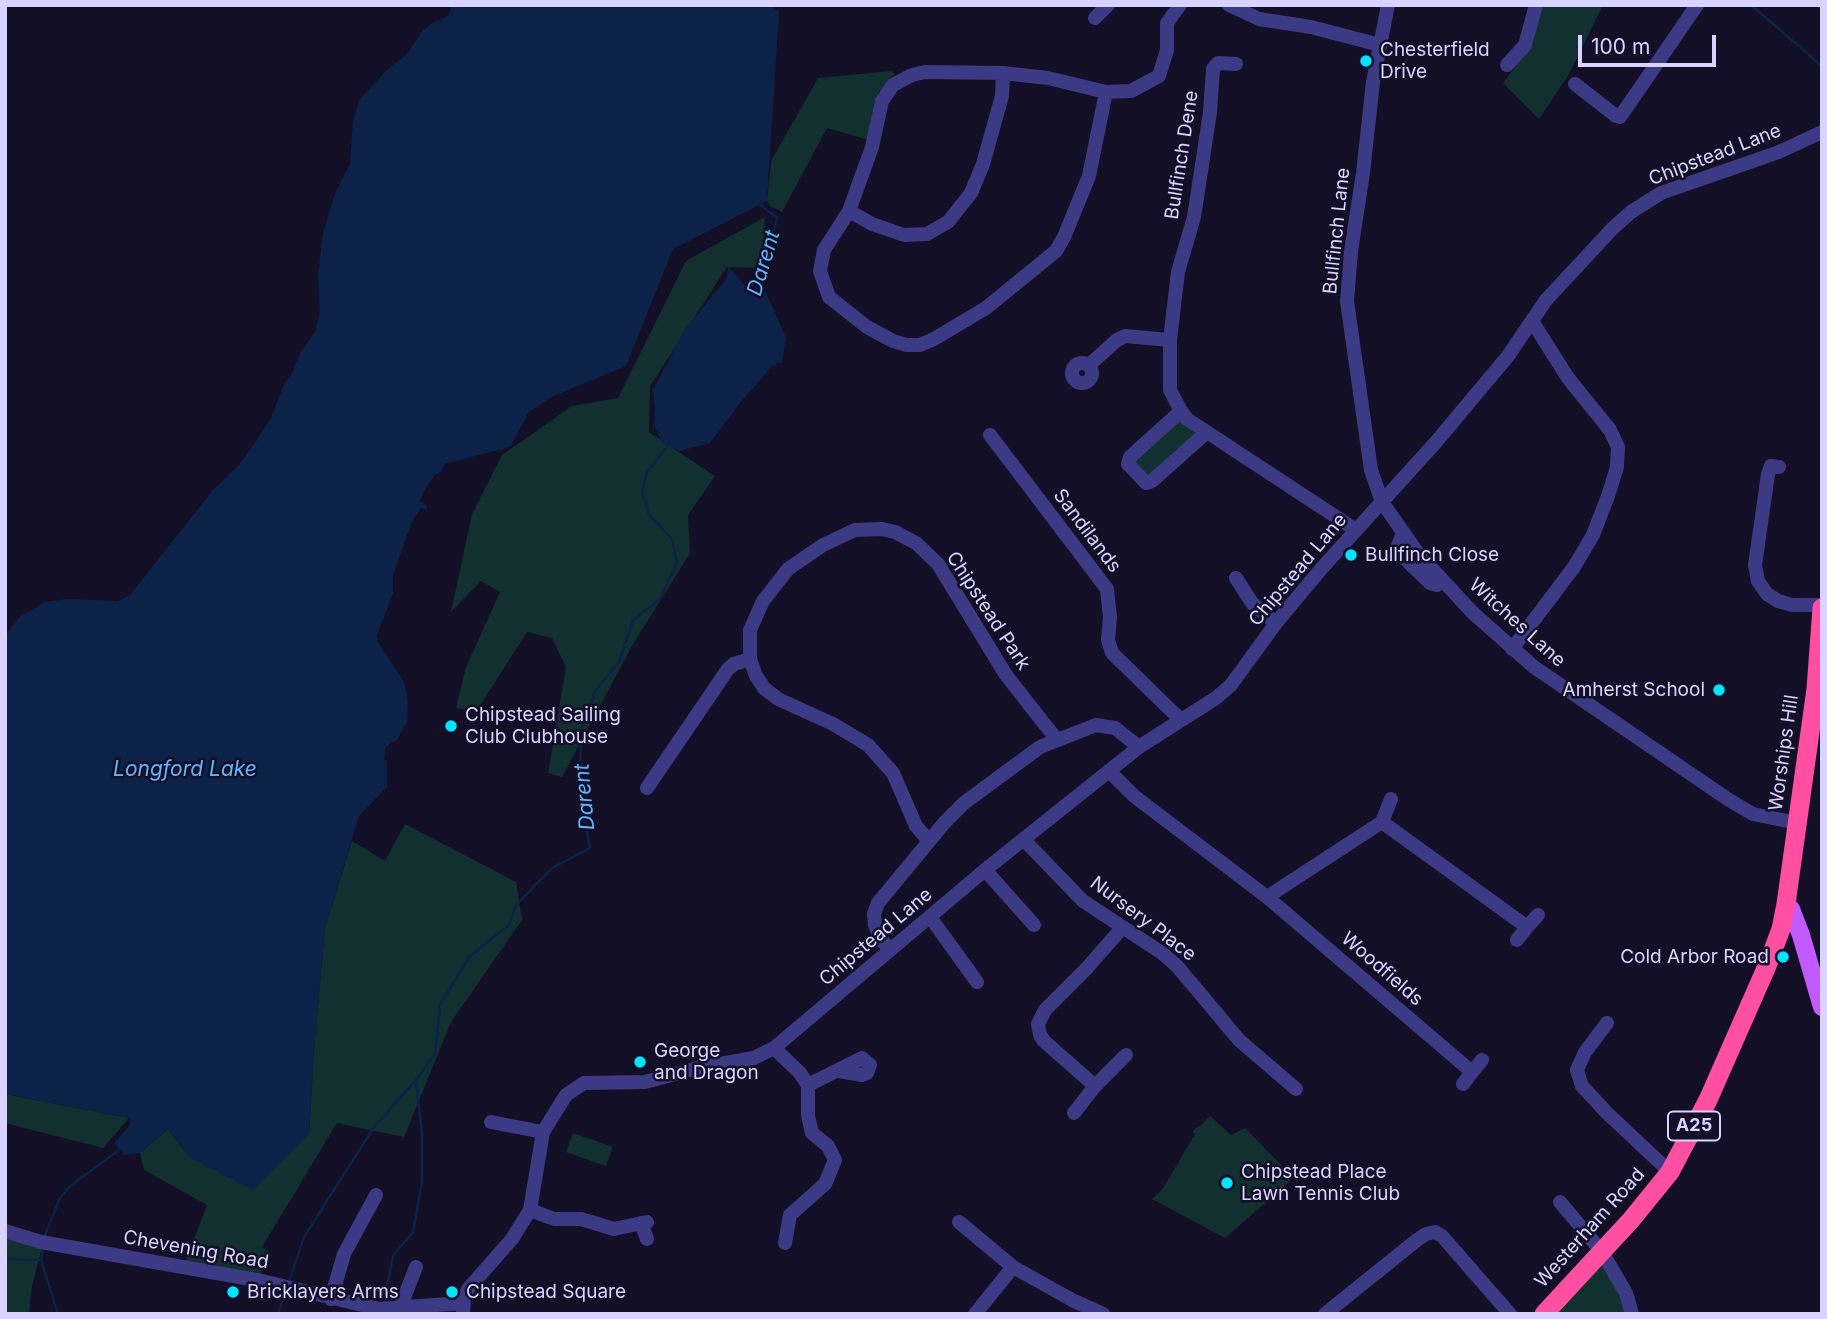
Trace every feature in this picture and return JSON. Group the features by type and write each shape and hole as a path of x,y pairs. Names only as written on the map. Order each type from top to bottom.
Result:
{"highway":[{"name":"Worships Hill","path":"1786,904 1816,688 1822,607"},
{"name":"Westerham Road","path":"1544,1314 1631,1220 1670,1172 1708,1101 1767,966 1781,929 1786,904"}],"main road":[{"path":"1786,904 1791,909 1801,935 1822,1007"}],"street":[{"path":"1095,18 1108,5"},
{"path":"1106,92 1089,176 1075,214 1056,251 986,308 934,340 920,345 893,341 867,327 828,297 820,271 824,250 849,211 872,147 882,101 893,85 912,75 925,72 1003,73 1048,78 1106,92 1131,91 1159,76 1167,50 1167,23 1180,5"},
{"path":"1229,5 1259,19 1311,27 1380,45"},
{"name":"Bullfinch Lane","path":"1382,502 1371,470 1348,301 1350,261 1370,101 1388,5"},
{"path":"1507,65 1525,45 1536,5"},
{"path":"1575,85 1620,117 1697,5"},
{"name":"Bullfinch Dene","path":"1170,340 1178,272 1194,218 1210,112 1213,69 1219,63 1236,64"},
{"path":"849,211 872,224 904,235 927,234 948,222 971,193 983,164 1002,96 1003,73"},
{"name":"Chipstead Lane","path":"543,1132 566,1095 584,1083 645,1082 698,1068 754,1058 774,1048 985,870 1139,747 1216,698 1231,685 1276,623 1508,356 1546,300 1613,228 1646,201 1677,186 1779,152 1822,132"},
{"path":"1512,649 1574,567 1593,535 1617,467 1618,447 1610,430 1568,378 1531,321"},
{"path":"1089,365 1125,335 1170,340 1170,390 1181,411 1207,432 1356,530"},
{"path":"1181,411 1130,457 1128,464 1146,483 1152,481 1207,432"},
{"name":"Sandilands","path":"990,435 1107,589 1110,617 1108,640 1112,653 1181,720"},
{"path":"1771,467 1757,539 1755,565 1758,582 1767,594 1778,601 1822,607"},
{"name":"Witches Lane","path":"1382,502 1403,533 1443,581 1512,649 1565,689 1729,800 1753,814 1797,823"},
{"name":"Chipstead Park","path":"750,659 750,629 755,617 788,569 823,545 855,530 882,529 895,532 916,543 938,565 1006,675 1057,740"},
{"path":"1236,578 1252,603 1276,623"},
{"path":"647,788 729,669 734,664 750,659 759,682 770,693 833,724 868,745 893,773 916,826 929,841"},
{"path":"890,950 878,932 874,914 884,895 964,803 1040,747 1097,725 1123,733 1139,747"},
{"name":"Woodfields","path":"1110,772 1133,796 1267,897 1477,1066 1462,1084"},
{"path":"1267,897 1381,822 1391,799"},
{"path":"1381,822 1527,927"},
{"name":"Nursery Place","path":"1024,840 1083,901 1178,966 1239,1040 1296,1089"},
{"path":"985,870 1034,925"},
{"path":"1517,940 1538,915"},
{"path":"930,917 977,982"},
{"path":"1095,1086 1044,1041 1038,1024 1045,1010 1122,928"},
{"path":"1607,1023 1585,1052 1577,1070 1582,1086 1670,1172"},
{"path":"774,1048 800,1073 808,1085 808,1116 812,1133 828,1146 835,1160 825,1184 790,1215 785,1243"},
{"path":"1074,1113 1095,1086 1126,1055"},
{"path":"808,1085 839,1070"},
{"path":"463,1308 468,1289 512,1239 530,1210 543,1132 491,1122"},
{"path":"331,1299 344,1254 376,1195"},
{"path":"1560,1202 1602,1252 1626,1293 1632,1314"},
{"path":"530,1210 554,1219 581,1219 614,1229 644,1223 648,1239"},
{"path":"959,1222 1013,1267 1103,1314"},
{"name":"Chevening Road","path":"5,1231 41,1242 286,1287 382,1309 463,1308"},
{"path":"1325,1314 1417,1240 1435,1232 1442,1236 1510,1314"},
{"path":"400,1308 415,1267"},
{"path":"975,1314 1013,1267"}],"green space":[{"path":"1541,5 1603,5 1569,74 1539,119 1503,83 1530,47"},
{"path":"892,71 895,74 879,92 874,103 869,140 827,128 782,212 770,206 767,201 771,161 818,78"},
{"path":"765,217 762,268 727,267 650,386 649,432 715,476 688,515 690,553 633,644 562,777 548,773 566,667 552,638 527,632 476,712 456,708 466,667 500,592 481,581 451,612 472,514 502,455 572,406 618,398 686,261"},
{"path":"1181,419 1197,433 1147,478 1133,462"},
{"path":"405,824 516,882 522,920 451,1022 404,1137 337,1123 262,1247 272,1254 260,1274 184,1265 207,1205 144,1170 140,1153 168,1129 190,1158 309,1134 325,928 352,841 385,861"},
{"path":"5,1094 129,1118 103,1148 5,1123"},
{"name":"Chipstead Place Lawn Tennis Club","path":"1210,1116 1231,1135 1245,1128 1292,1176 1296,1176 1225,1238 1152,1199 1162,1190 1195,1134 1195,1128"},
{"path":"573,1133 613,1147 606,1166 566,1152"},
{"path":"5,1236 42,1247 32,1286 29,1314 5,1314"},
{"path":"1601,1262 1622,1296 1628,1314 1554,1314"}],"water":[{"name":"Longford Lake","path":"451,5 769,5 779,11 767,201 673,249 626,366 554,396 529,412 510,447 444,464 442,471 434,476 425,489 420,501 427,506 427,510 421,508 412,522 393,575 393,593 377,635 378,642 404,682 408,700 407,722 397,740 386,746 384,759 387,761 387,787 359,816 325,928 309,1134 253,1190 190,1158 168,1129 140,1153 124,1155 114,1143 130,1125 129,1118 5,1094 5,636 20,617 45,602 67,599 118,601 130,595 213,490 237,467 255,443 271,418 301,351 315,332 320,312 318,277 323,232 335,194 350,164 353,120 360,99 386,71 407,54 423,30 447,17"},
{"path":"728,265 747,289 760,285 765,290 786,338 782,362 772,366 710,443 680,451 662,443 654,425 653,390 685,329 727,278"}],"waterway":[{"path":"1751,5 1822,66"},
{"name":"Darent","path":"759,204 777,218 759,288"},
{"name":"Darent","path":"289,1281 304,1237 374,1127 435,1054 440,1005 470,956 509,925 516,905 552,868 590,848 580,791 581,732 596,690 620,660 633,620 660,599 677,563 672,539 649,515 642,492 647,472 669,444"},
{"path":"384,1304 393,1256 413,1232 422,1182 422,1134 416,1081"},
{"path":"45,1235 60,1198 70,1186 119,1150"},
{"path":"43,1250 41,1260 58,1314"},
{"path":"5,1259 41,1260"},
{"name":"Darent","path":"278,1314 286,1290"}],"place":[{"name":"Chesterfield Drive","path":"1366,61"},
{"name":"Bullfinch Close","path":"1351,555"},
{"name":"Amherst School","path":"1719,690"},
{"name":"Chipstead Sailing Club Clubhouse","path":"451,726"},
{"name":"Cold Arbor Road","path":"1783,957"},
{"name":"George and Dragon","path":"640,1062"},
{"name":"Chipstead Place Lawn Tennis Club","path":"1227,1183"},
{"name":"Bricklayers Arms","path":"233,1292"},
{"name":"Chipstead Square","path":"452,1292"}]}
